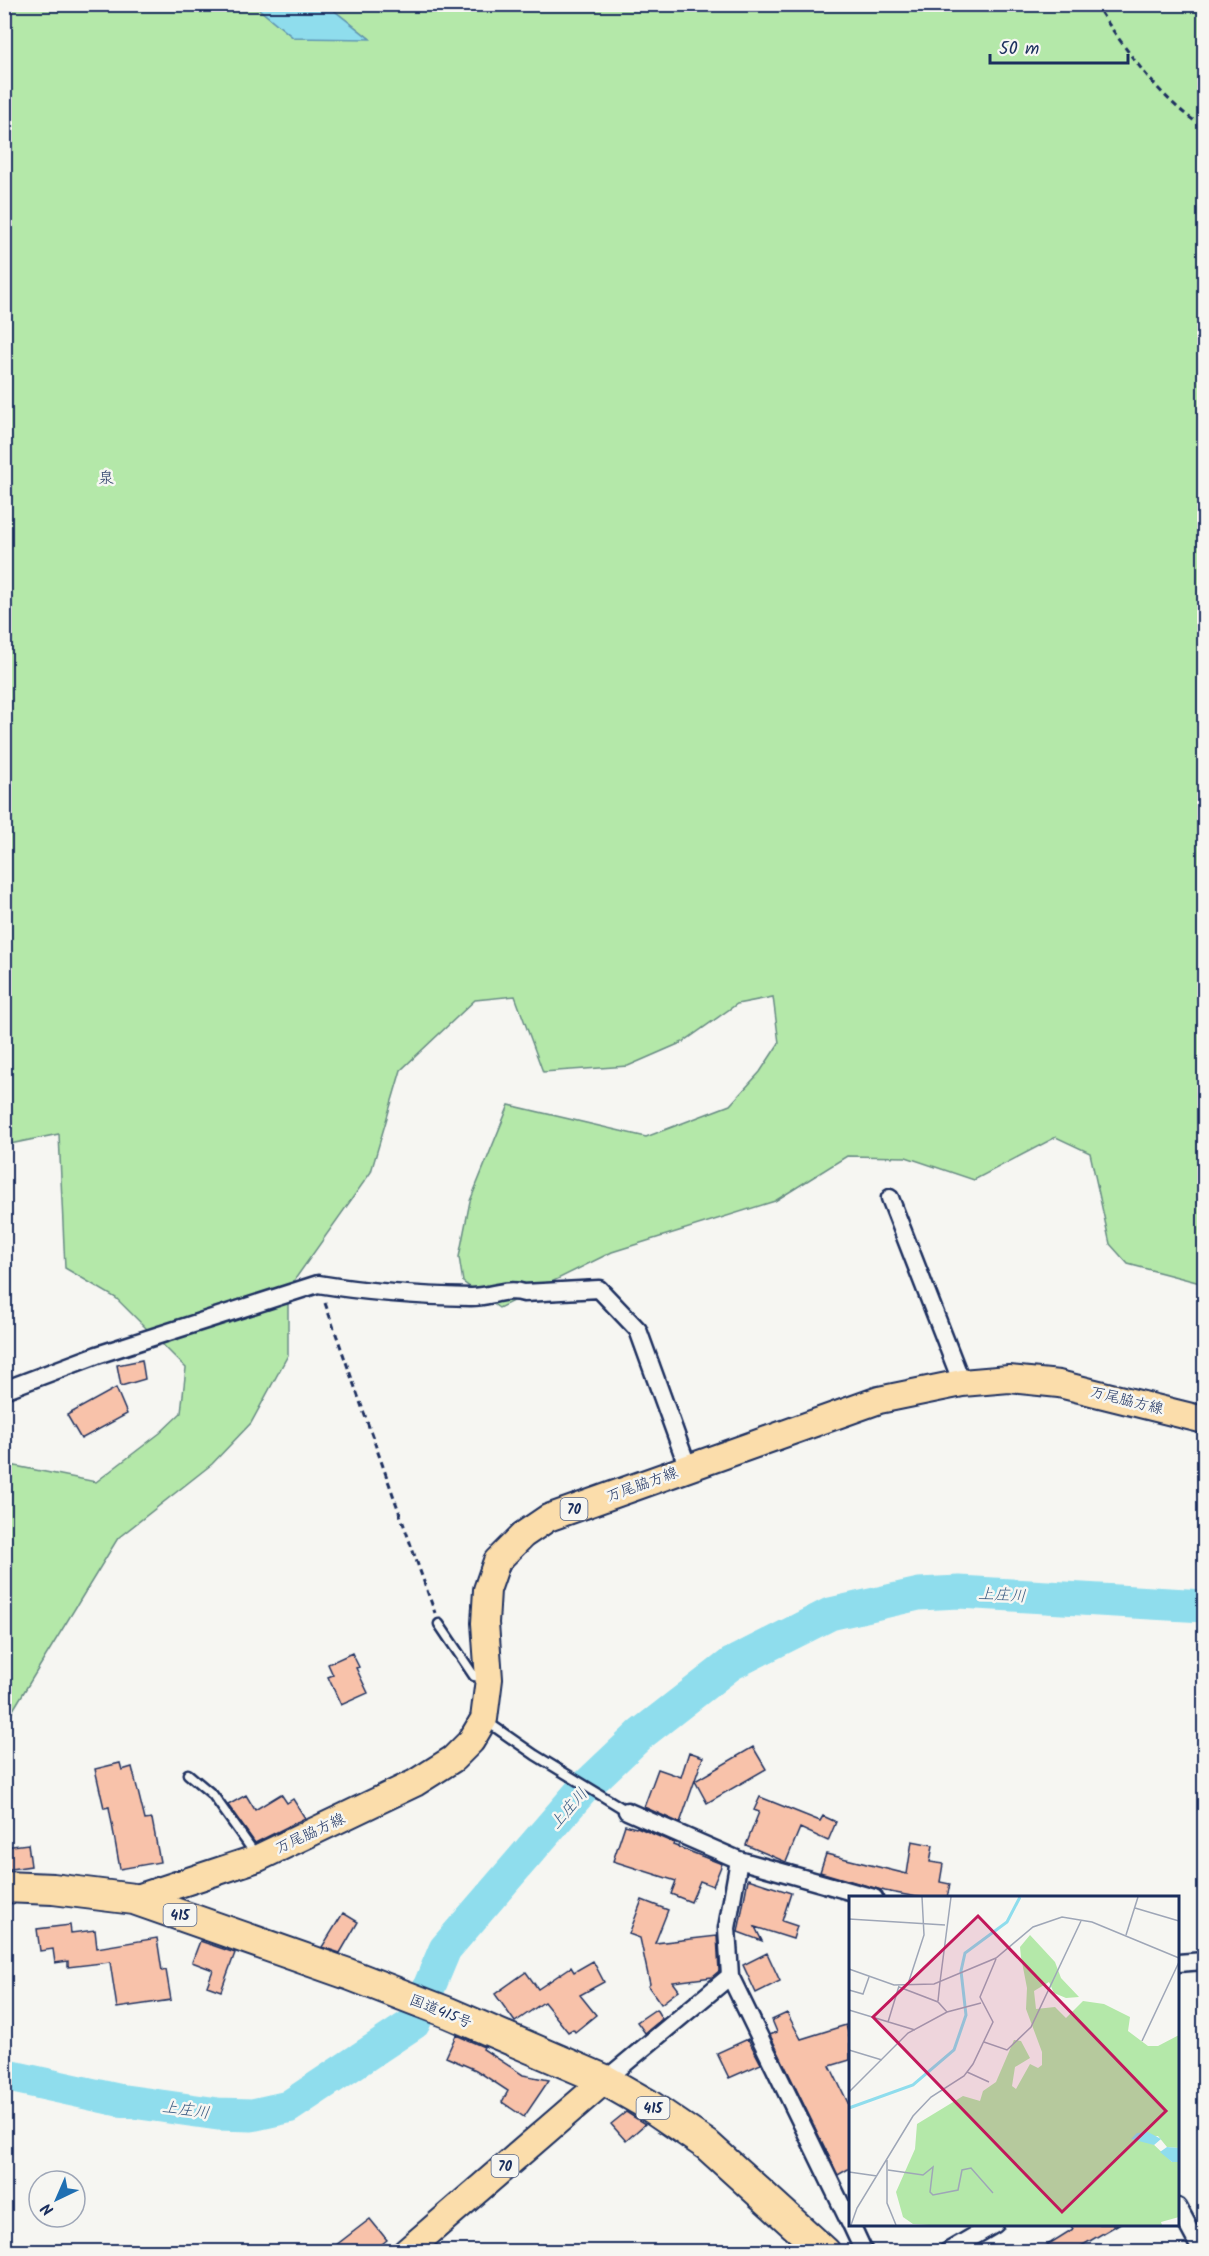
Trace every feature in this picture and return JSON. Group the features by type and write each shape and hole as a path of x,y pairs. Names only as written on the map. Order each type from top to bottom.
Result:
{"highway":[{"name":"国道415号","path":"4,1887 53,1889 134,1899 348,1974 449,2013 605,2080 647,2104 707,2145 817,2249"}],"main road":[{"name":"万尾脇方線","path":"134,1899 258,1858 415,1783 453,1760 471,1741 484,1719 489,1679 485,1623 487,1590 497,1561 523,1535 548,1518 879,1400 962,1383 1009,1379 1059,1384 1204,1420"},
{"name":"70","path":"406,2252 605,2080"}],"street":[{"path":"891,1198 962,1383"},
{"path":"4,1390 97,1355 318,1284 348,1289 472,1298 517,1291 524,1293 599,1289 638,1330 688,1468"},
{"path":"627,1811 739,1860 867,1896"},
{"path":"739,1860 727,1928 730,1976 849,2220"},
{"path":"1179,1963 1204,1961"},
{"path":"605,2080 730,1976"},
{"path":"1179,2209 1202,2252"},
{"path":"852,2226 864,2252"},
{"path":"947,2252 992,2226"}],"lane":[{"path":"439,1624 474,1676 489,1679"},
{"path":"484,1719 535,1755 627,1811"},
{"path":"188,1774 213,1795 258,1858"}],"path":[{"path":"1095,4 1149,78 1192,120 1204,127"},
{"path":"318,1284 439,1624"}],"green space":[{"path":"5,5 254,5 294,38 369,38 327,5 1204,5 1204,1284 1128,1264 1110,1244 1090,1153 1056,1137 974,1180 906,1157 847,1156 775,1201 612,1252 499,1308 463,1282 459,1257 470,1201 509,1105 646,1137 730,1105 760,1072 779,1043 773,997 737,1004 683,1042 628,1066 543,1072 515,996 475,1000 401,1070 371,1172 288,1289 288,1355 251,1423 212,1464 118,1538 5,1723 5,1464 96,1482 160,1433 181,1413 186,1368 116,1298 65,1268 59,1134 5,1145"}],"water":[{"path":"254,5 327,5 370,39 294,38"}],"building":[{"path":"142,1360 145,1379 121,1386 117,1365"},
{"path":"116,1388 127,1414 81,1439 67,1415"},
{"path":"352,1653 359,1667 356,1668 368,1693 341,1705 328,1677 333,1675 328,1664"},
{"path":"753,1747 766,1769 707,1803 695,1781"},
{"path":"689,1752 703,1757 680,1823 644,1807 658,1769 681,1777"},
{"path":"120,1763 122,1770 132,1767 145,1820 152,1819 160,1862 120,1869 109,1807 104,1808 95,1769"},
{"path":"281,1794 287,1803 293,1799 305,1818 255,1843 228,1805 246,1795 255,1810"},
{"path":"760,1797 820,1821 823,1816 836,1822 828,1841 800,1828 786,1862 746,1845 759,1812 754,1810"},
{"path":"625,1825 637,1827 674,1843 673,1845 722,1864 713,1886 700,1881 691,1902 671,1894 676,1881 613,1861"},
{"path":"912,1841 933,1845 930,1862 943,1864 940,1882 950,1884 947,1896 911,1896 885,1891 820,1872 826,1854 907,1874"},
{"path":"28,1844 31,1866 4,1870 4,1847"},
{"path":"748,1879 791,1893 782,1921 797,1926 793,1939 755,1927 762,1941 738,1932"},
{"path":"642,1900 668,1910 655,1943 717,1936 719,1971 712,1977 673,1982 679,1990 661,2004 648,1986 650,1984 640,1938 629,1934"},
{"path":"343,1913 358,1922 340,1953 322,1947"},
{"path":"70,1925 71,1933 95,1930 97,1948 157,1938 162,1971 166,1970 171,2000 117,2008 110,1962 68,1967 68,1961 55,1963 53,1949 40,1951 37,1929"},
{"path":"200,1941 235,1953 221,1991 207,1986 213,1970 192,1962"},
{"path":"767,1953 780,1981 756,1993 743,1965"},
{"path":"593,1961 604,1982 580,1995 596,2015 575,2032 573,2029 568,2032 544,2002 515,2022 495,1994 526,1972 538,1989 571,1967 574,1972"},
{"path":"656,2009 662,2019 645,2033 637,2022"},
{"path":"787,2013 801,2039 846,2025 849,2036 849,2060 830,2066 849,2105 849,2169 838,2175 770,2035 777,2032 772,2020"},
{"path":"456,2035 484,2047 483,2049 523,2075 549,2080 524,2117 502,2102 508,2091 476,2070 446,2057"},
{"path":"748,2039 761,2064 729,2078 717,2053"},
{"path":"626,2112 645,2124 626,2141 611,2124"},
{"path":"370,2219 387,2240 372,2252 327,2252"},
{"path":"1071,2226 1116,2226 1071,2252 1036,2252 1073,2229"}],"waterway":[{"name":"上庄川","path":"4,2075 118,2100 218,2114 252,2115 288,2107 414,2023 445,1949 583,1789 641,1734 731,1664 830,1614 919,1594 959,1592 1204,1606"}],"district":[{"name":"泉","path":"106,477"}]}
